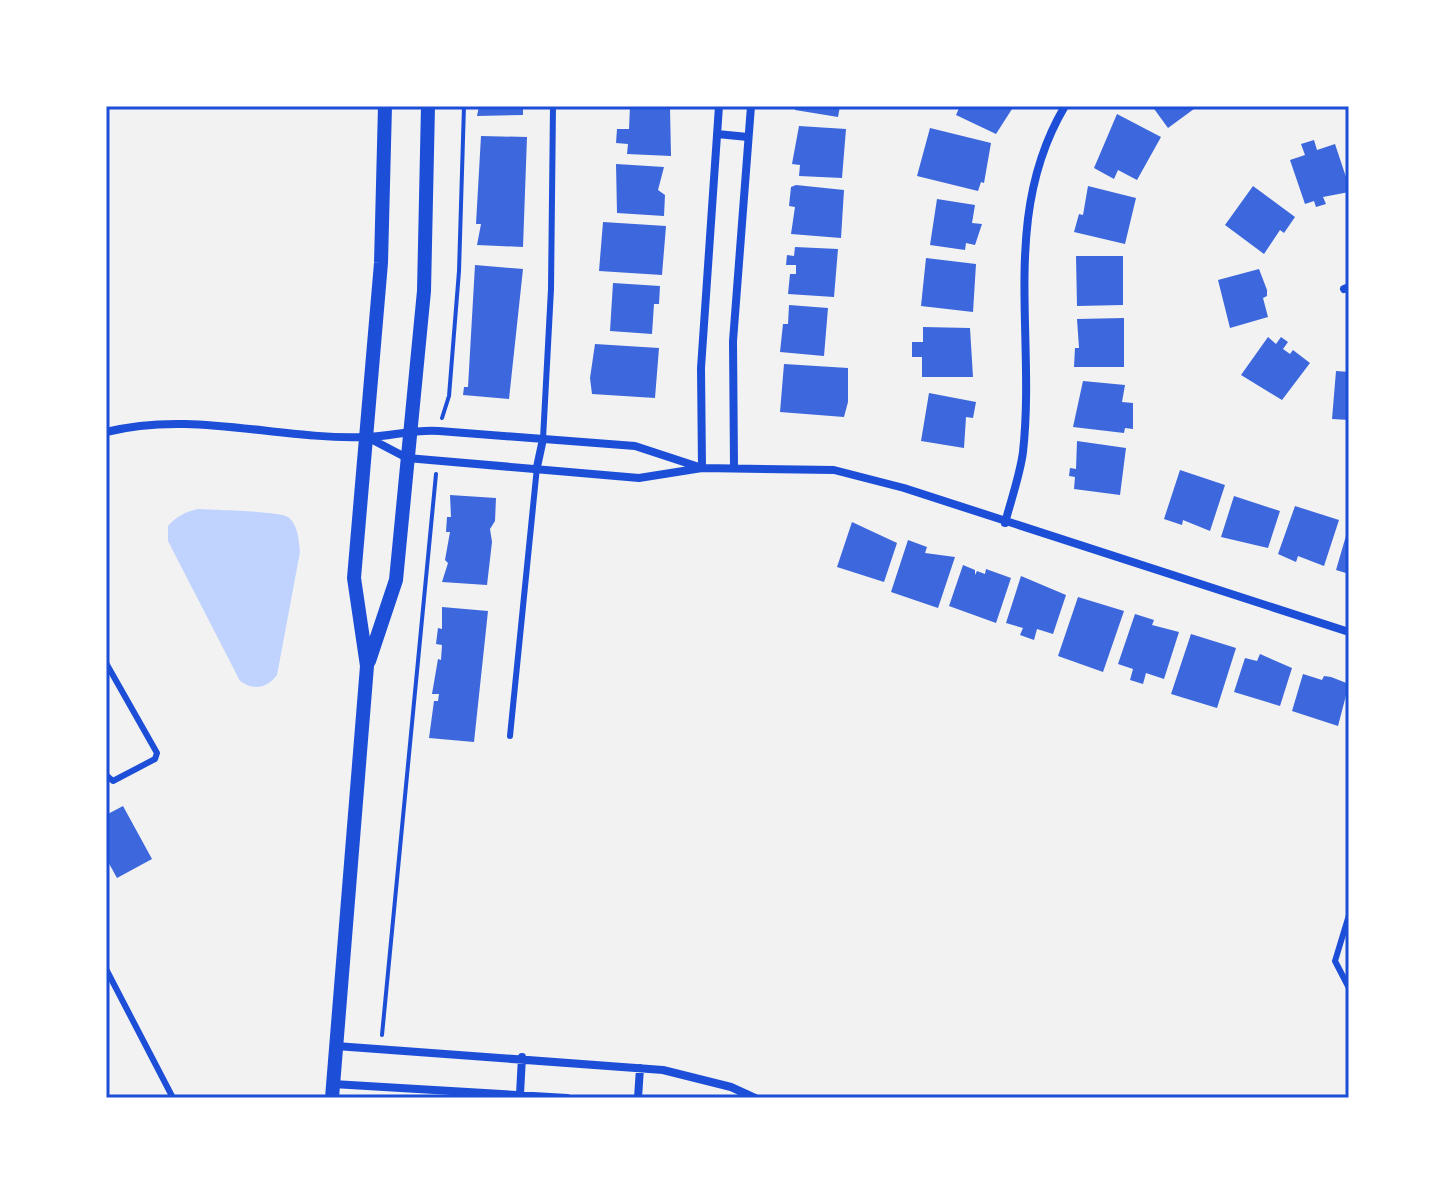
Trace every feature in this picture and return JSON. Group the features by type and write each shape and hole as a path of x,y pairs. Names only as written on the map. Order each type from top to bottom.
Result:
{"street":[{"path":"385,106 381,263 354,578 367,666 333,1091 520,1094 567,1098"},
{"path":"367,666 396,580 424,291 428,106"},
{"path":"702,468 701,368 719,106"},
{"path":"734,467 733,341 751,106"},
{"path":"1005,523 1023,453 1025,220 1033,177 1047,140 1065,106"},
{"path":"717,134 748,137"},
{"path":"106,432 155,423 367,437 410,429 635,446 702,468"},
{"path":"367,437 407,458 639,478 702,468 834,470 904,488 1349,632"},
{"path":"537,467 543,439"},
{"path":"336,1046 522,1057 663,1070 731,1087 755,1098"},
{"path":"520,1094 522,1057"},
{"path":"638,1098 640,1068"}],"lane":[{"path":"543,439 551,289 553,106"},
{"path":"510,736 537,467"},
{"path":"106,663 157,753 155,759 113,781 106,775"},
{"path":"1349,915 1335,961 1349,988"},
{"path":"106,969 173,1098"}],"path":[{"path":"442,416 449,396 459,271 464,106"},
{"path":"382,1033 437,472"}],"water":[{"path":"198,509 282,515 288,517 296,528 300,552 277,675 265,685 255,687 240,681 168,541 168,526 182,515"}],"building":[{"path":"479,106 523,106 523,115 477,116"},
{"path":"630,106 670,108 671,156 627,154 628,144 616,143 617,129 629,129"},
{"path":"796,106 840,106 838,117 795,110"},
{"path":"960,106 1005,106 1012,109 996,134 956,115"},
{"path":"1152,106 1198,106 1168,128"},
{"path":"1117,114 1161,137 1137,180 1118,170 1114,179 1094,168"},
{"path":"799,126 846,129 842,178 799,176 800,165 792,164"},
{"path":"930,128 991,143 984,183 981,182 978,191 917,176"},
{"path":"481,136 527,137 523,247 477,245 481,224 476,224"},
{"path":"1314,140 1317,150 1335,144 1349,186 1349,192 1323,197 1326,204 1316,207 1314,201 1305,204 1290,160 1305,155 1301,144"},
{"path":"616,164 664,167 658,190 665,195 664,216 617,213"},
{"path":"1088,186 1136,198 1125,244 1074,232 1079,214 1083,215"},
{"path":"1253,186 1295,217 1284,233 1280,230 1264,254 1225,225"},
{"path":"791,187 844,190 841,238 791,234 795,207 789,206"},
{"path":"937,199 975,205 972,223 982,224 975,245 966,243 965,250 930,245"},
{"path":"603,222 666,226 662,275 599,271"},
{"path":"795,247 838,249 834,297 788,294 790,274 796,274 796,265 786,265 787,255 794,256"},
{"path":"1076,256 1123,256 1123,305 1077,306"},
{"path":"926,258 976,264 973,312 921,306"},
{"path":"475,265 523,269 509,399 463,395 464,387 468,387"},
{"path":"1259,269 1267,290 1267,296 1263,298 1268,317 1230,328 1218,280"},
{"path":"613,283 660,286 659,304 654,304 652,334 610,331"},
{"path":"789,305 828,308 824,356 780,352 783,324 788,324"},
{"path":"1124,318 1124,367 1074,367 1075,348 1079,348 1077,319"},
{"path":"923,327 970,328 973,377 922,377 922,357 912,357 912,342 923,342"},
{"path":"1268,337 1276,344 1281,337 1288,342 1283,349 1290,354 1293,350 1310,363 1282,400 1241,375"},
{"path":"595,344 659,348 655,398 592,394 590,378"},
{"path":"784,364 848,368 848,402 844,417 780,412"},
{"path":"1336,371 1349,372 1349,420 1332,419"},
{"path":"1083,381 1125,385 1122,402 1133,403 1133,429 1125,428 1124,433 1073,427"},
{"path":"929,393 976,402 973,418 966,417 964,448 921,441"},
{"path":"1077,441 1126,448 1120,495 1074,489 1075,477 1069,476 1070,468 1076,469"},
{"path":"1180,470 1225,485 1210,531 1183,520 1182,525 1164,519"},
{"path":"450,495 496,498 495,521 490,529 492,542 487,585 442,582 448,563 445,560 450,532 446,532 447,517 451,517"},
{"path":"1234,496 1280,511 1268,548 1221,537"},
{"path":"1295,506 1339,520 1324,566 1298,556 1296,562 1278,554"},
{"path":"852,522 897,543 884,582 837,567"},
{"path":"1349,529 1349,574 1336,570"},
{"path":"908,540 927,547 925,553 955,557 938,608 891,592"},
{"path":"963,565 975,570 975,575 977,571 985,574 986,569 1011,578 996,623 949,606"},
{"path":"1021,576 1066,595 1053,634 1037,629 1034,640 1020,635 1023,628 1006,623"},
{"path":"1078,597 1124,611 1103,672 1058,656"},
{"path":"442,607 488,611 474,742 429,738 434,701 438,701 439,694 432,694 438,659 441,660 442,645 436,644 438,628 442,629"},
{"path":"1135,614 1154,620 1152,625 1179,632 1164,679 1146,673 1143,684 1130,680 1133,669 1118,664"},
{"path":"1191,634 1236,648 1217,708 1171,694"},
{"path":"1260,654 1292,668 1280,706 1234,692 1245,658 1257,661"},
{"path":"1303,674 1322,680 1324,676 1331,677 1349,684 1338,726 1292,711"},
{"path":"123,806 152,859 117,878 106,858 106,815"}]}
